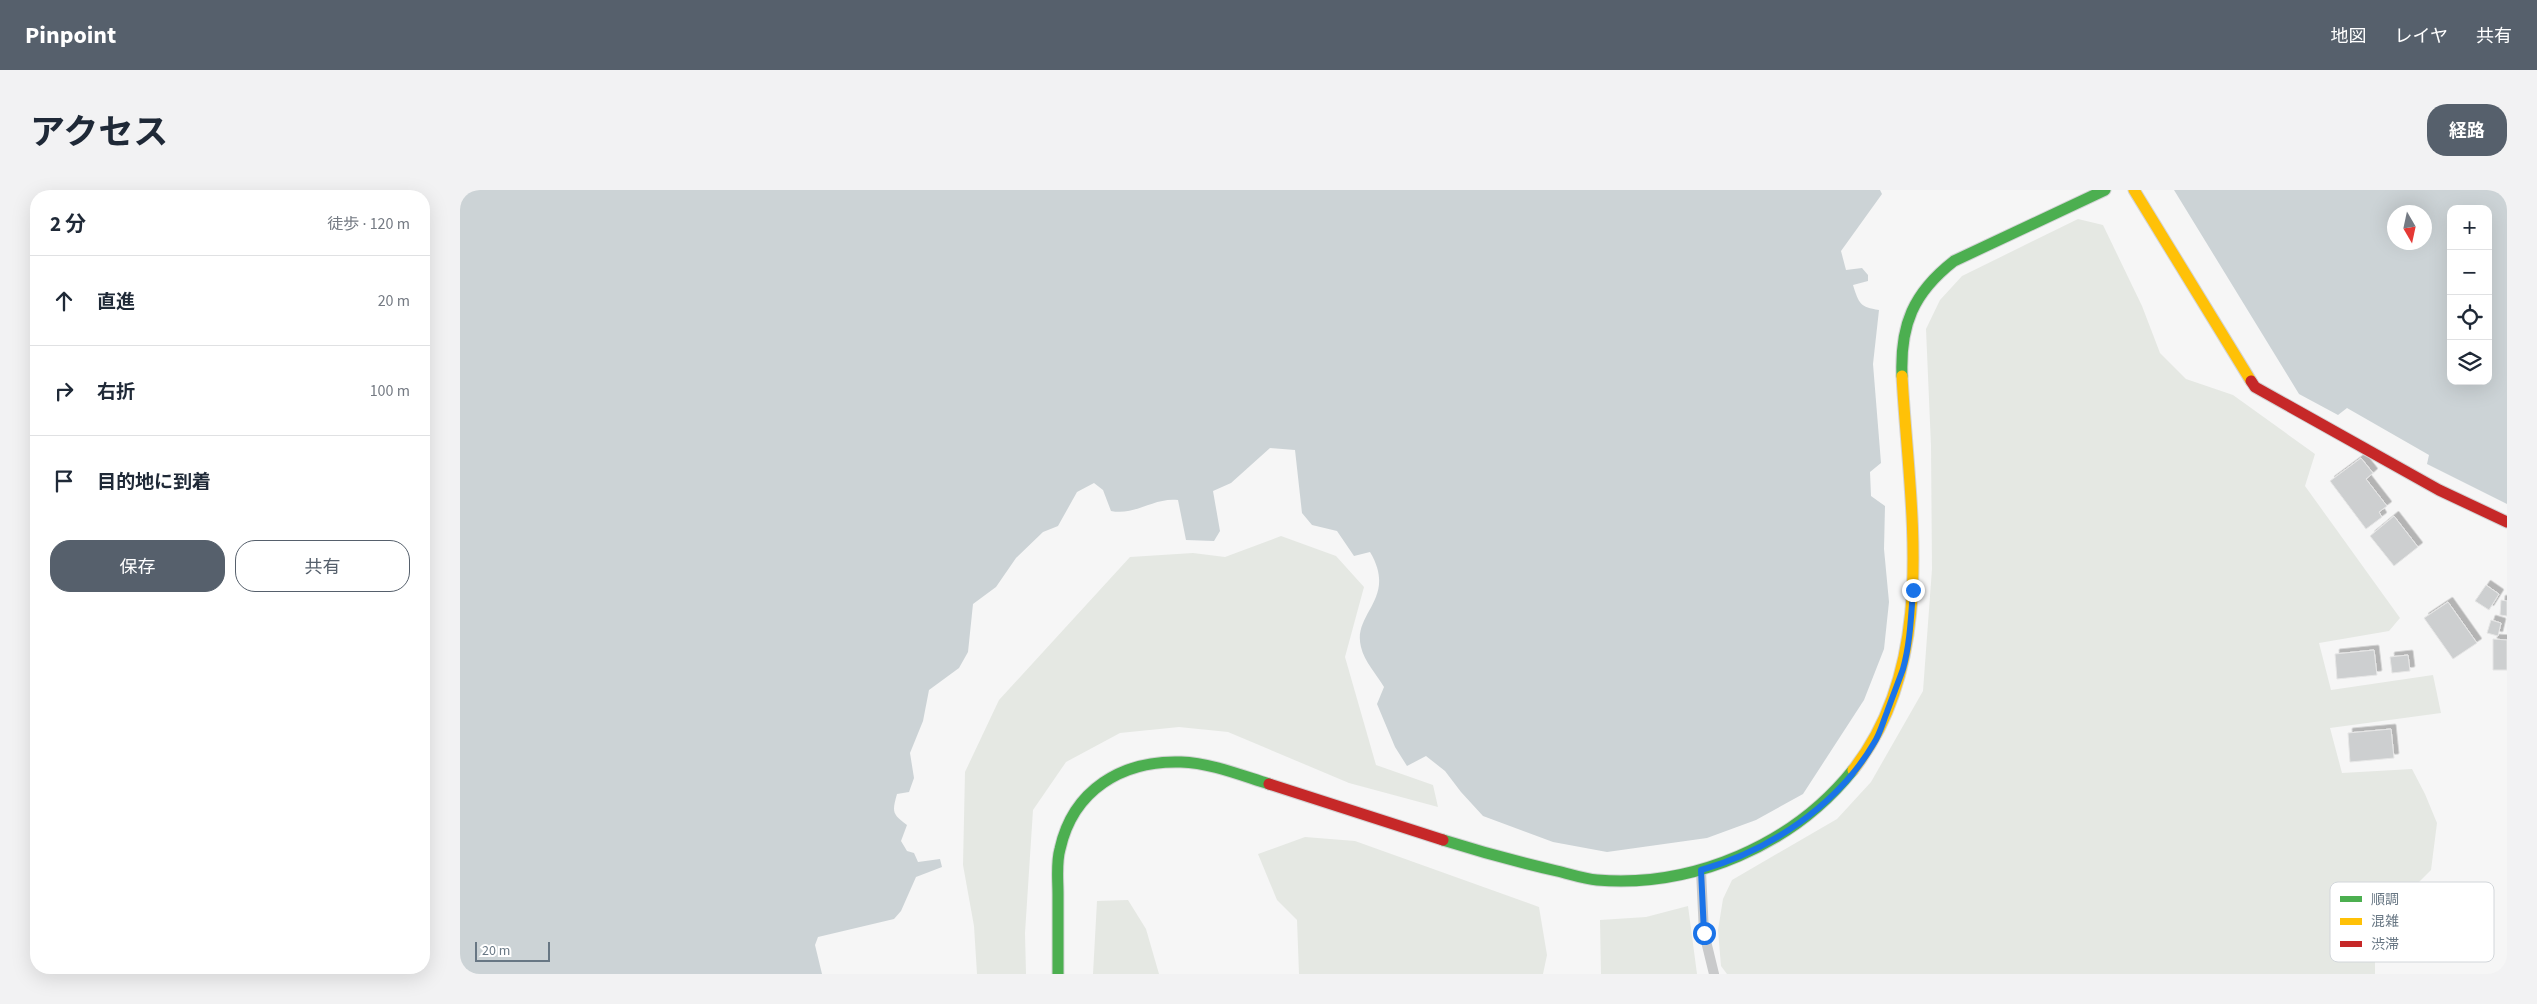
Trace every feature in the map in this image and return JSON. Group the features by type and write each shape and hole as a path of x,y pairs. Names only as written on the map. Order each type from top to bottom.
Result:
{"street":[{"path":"1058,974 1060,849 1069,821 1085,798 1101,780 1124,769 1156,763 1183,762 1223,769 1501,859 1597,880 1640,881 1724,864 1755,850 1814,812 1855,772 1875,742 1903,668 1910,630 1913,580 1912,522 1902,340 1913,308 1936,274 1954,261 2104,190"},
{"path":"2134,190 2255,387 2439,490 2507,522"}],"lane":[{"path":"1701,870 1704,933 1714,974"}],"shaded area":[{"path":"460,190 1880,190 1882,194 1841,251 1846,270 1862,268 1868,275 1868,281 1853,285 1861,304 1868,308 1879,310 1873,364 1881,463 1870,472 1871,496 1885,506 1884,549 1889,602 1884,649 1864,700 1803,794 1756,820 1707,838 1607,852 1553,842 1483,816 1445,771 1426,756 1407,766 1395,747 1377,704 1384,687 1368,663 1361,647 1360,635 1363,624 1377,594 1379,582 1377,568 1370,552 1354,556 1337,531 1312,525 1302,513 1295,450 1270,448 1231,483 1213,491 1220,531 1214,541 1186,540 1178,500 1161,501 1128,511 1111,511 1103,490 1094,483 1077,492 1058,526 1043,532 1016,558 996,587 973,604 968,652 959,668 929,690 923,721 910,753 914,778 909,792 897,794 894,812 907,825 901,841 907,851 914,853 918,862 940,859 942,867 916,877 901,911 894,919 818,937 815,945 822,974 460,974"},
{"path":"2174,190 2507,190 2507,504 2427,464 2429,455 2347,408 2338,415 2299,394"},
{"path":"2078,219 2103,225 2142,306 2160,353 2186,379 2233,395 2315,454 2305,486 2400,618 2389,631 2319,643 2331,690 2433,675 2441,713 2330,728 2342,773 2412,769 2437,823 2431,870 2419,882 2330,882 2330,962 2375,962 2375,974 1727,974 1721,966 1718,930 1723,899 1732,880 1837,819 1871,782 1923,691 1932,569 1931,446 1926,329 1940,300 1962,276"},
{"path":"1281,536 1336,556 1364,587 1345,657 1376,765 1433,785 1438,807 1349,783 1228,732 1179,727 1120,733 1066,762 1033,810 1025,933 1026,974 977,974 974,926 963,865 965,772 999,700 1130,557 1193,553 1225,557"},
{"path":"1305,837 1355,841 1539,907 1547,955 1543,974 1299,974 1297,920 1277,900 1258,854"},
{"path":"1128,900 1146,929 1159,974 1093,974 1097,901"},
{"path":"1688,906 1697,974 1601,974 1600,920 1646,917"}],"building":[{"path":"2361,458 2373,473 2366,479 2387,506 2379,512 2382,517 2366,529 2330,481"},
{"path":"2394,516 2418,547 2394,566 2370,536"},
{"path":"2486,585 2499,594 2489,610 2475,601"},
{"path":"2501,600 2507,601 2507,616 2500,615"},
{"path":"2448,602 2477,643 2453,659 2424,618"},
{"path":"2491,620 2501,623 2498,636 2487,633"},
{"path":"2493,639 2507,640 2507,670 2493,670"},
{"path":"2374,650 2377,675 2337,679 2335,654"},
{"path":"2408,655 2410,671 2392,673 2390,657"},
{"path":"2391,729 2394,758 2350,762 2348,733"}],"traffic: fast":[{"path":"1902,376 1904,341 1912,311 1928,285 1940,273 1954,261 2105,190"},
{"path":"1058,974 1059,854 1067,828 1076,810 1088,795 1120,773 1139,766 1159,763 1181,762 1203,765 1269,784"},
{"path":"1443,840 1582,878 1633,881 1669,877 1704,868 1738,856 1771,840 1801,820 1829,797 1853,770"}],"traffic: slow":[{"path":"2134,190 2251,381"},
{"path":"1853,770 1880,727 1898,680 1909,631 1913,580 1913,529 1902,376"}],"traffic: jam":[{"path":"2251,381 2255,387 2439,490 2507,522"},
{"path":"1269,784 1443,840"}],"route":[{"path":"1704,933 1701,870 1724,864 1755,850 1814,812 1855,772 1875,742 1903,668 1910,630 1913,590"}]}
